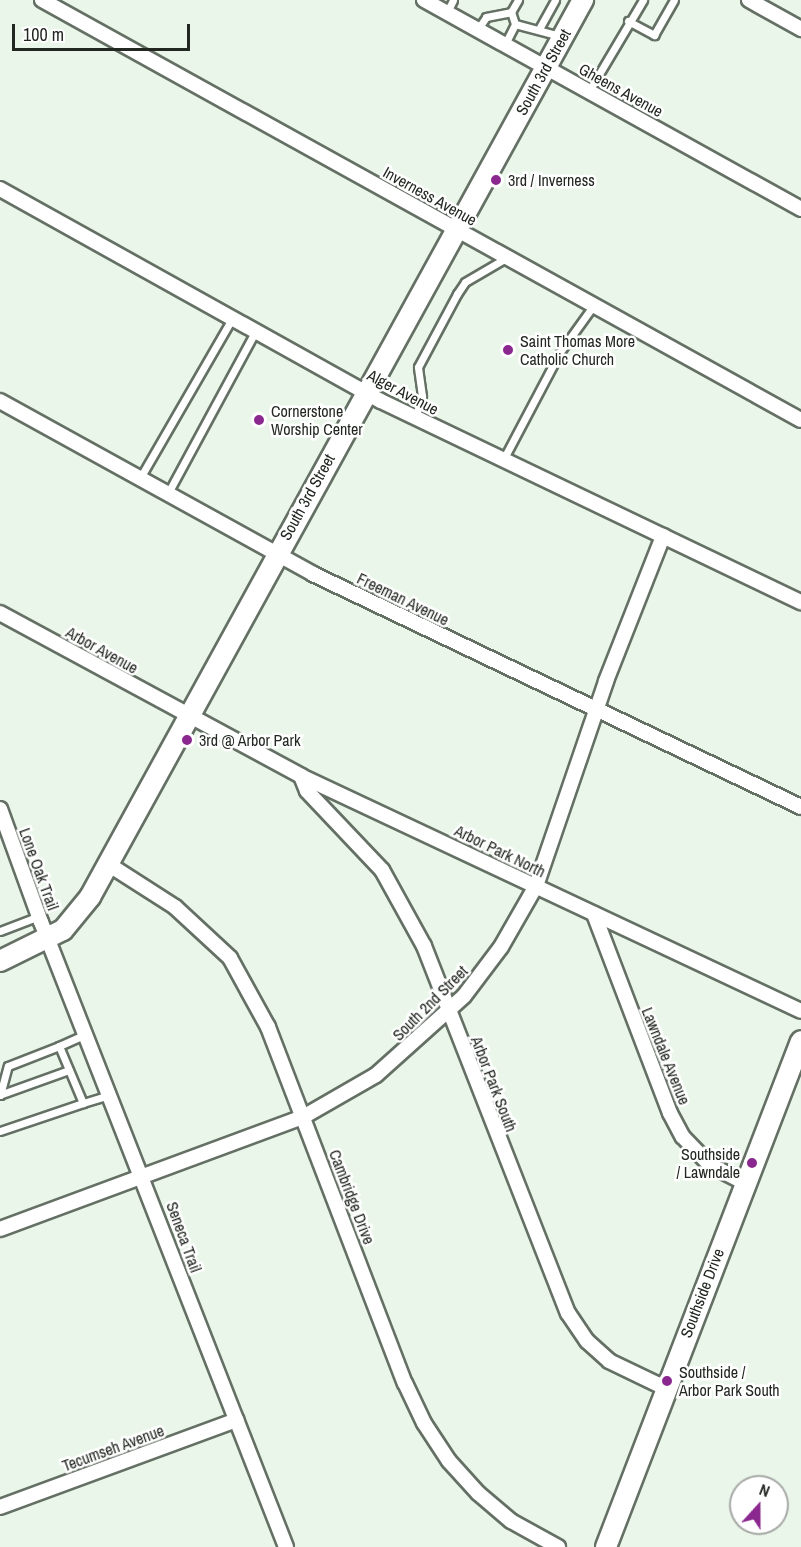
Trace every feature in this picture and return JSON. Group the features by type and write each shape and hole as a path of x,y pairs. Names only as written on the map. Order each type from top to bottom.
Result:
{"street":[{"name":"Inverness Avenue","path":"42,0 801,420"},
{"name":"Gheens Avenue","path":"424,0 450,6 478,29 801,209"},
{"name":"South 3rd Street","path":"0,961 48,940 76,917 108,864 583,0"},
{"path":"749,0 801,29"},
{"name":"Alger Avenue","path":"0,189 414,418 801,602"},
{"name":"Freeman Avenue","path":"0,401 277,553 801,807"},
{"name":"South 2nd Street","path":"0,1229 303,1117 376,1075 449,1011 501,947 536,886 596,709 663,536"},
{"name":"Arbor Avenue","path":"0,613 187,717"},
{"name":"Arbor Park North","path":"187,717 301,776 801,1011"},
{"name":"Arbor Park South","path":"301,776 307,791 365,848 398,895 449,1011 568,1313 603,1356 665,1388"},
{"name":"Lone Oak Trail","path":"0,809 48,940"},
{"name":"Cambridge Drive","path":"108,864 175,907 230,958 268,1027 424,1423 449,1461 478,1493 511,1521 558,1547"},
{"name":"Lawndale Avenue","path":"594,914 670,1113 683,1137 710,1165 744,1182"},
{"name":"Seneca Trail","path":"48,940 286,1547"},
{"name":"Southside Drive","path":"606,1547 744,1182 801,1041"},
{"name":"Tecumseh Avenue","path":"0,1507 236,1420"}],"lane":[{"path":"589,91 642,0"},
{"path":"628,21 654,35 674,0"},
{"path":"478,29 486,17 511,12 520,3"},
{"path":"539,29 542,16 551,3"},
{"path":"505,44 514,24 511,12"},
{"path":"514,24 562,37"},
{"path":"414,418 422,396 418,367 457,294 465,282 506,258"},
{"path":"503,460 560,352 593,306"},
{"path":"140,478 233,317"},
{"path":"168,493 256,330"},
{"path":"0,931 39,916"},
{"path":"1,1094 8,1066 86,1034"},
{"path":"59,1046 83,1103"},
{"path":"1,1094 69,1070"},
{"path":"0,1131 110,1095"}],"place":[{"name":"3rd / Inverness","path":"496,180"},
{"name":"Saint Thomas More Catholic Church","path":"508,350"},
{"name":"Cornerstone Worship Center","path":"259,420"},
{"name":"3rd @ Arbor Park","path":"187,740"},
{"name":"Southside / Lawndale","path":"752,1163"},
{"name":"Southside / Arbor Park South","path":"667,1381"}]}
